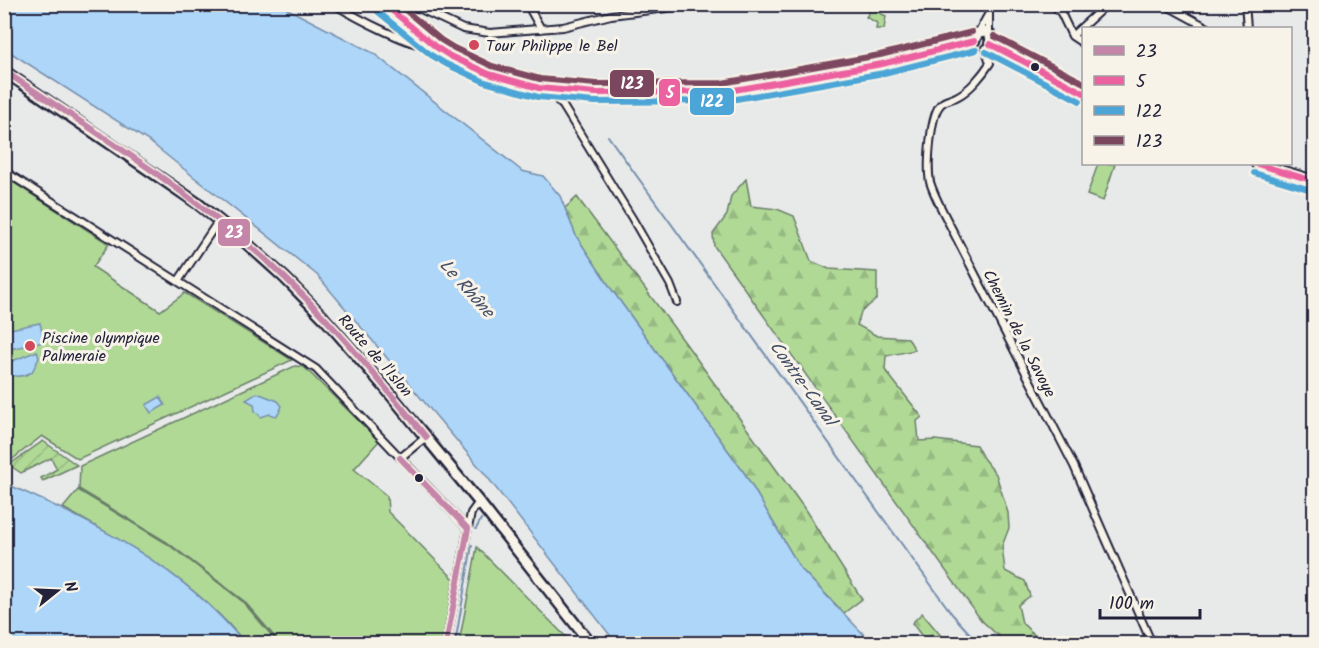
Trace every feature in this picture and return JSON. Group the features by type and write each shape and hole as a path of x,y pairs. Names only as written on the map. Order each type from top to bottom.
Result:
{"main road":[{"path":"387,6 408,26 450,56 500,78 545,88 596,93 723,92 882,64 976,37 983,31 988,33 992,39 988,46"},
{"path":"976,37 977,46 988,46 1082,93"},
{"name":"Route de l'Islon","path":"4,71 196,202 285,278 324,318 426,438 591,644"},
{"path":"1260,165 1314,181"}],"street":[{"path":"334,4 355,18 401,38 425,47 436,47"},
{"path":"410,4 463,29 474,32 504,33 572,26 611,15 698,4"},
{"path":"527,4 541,29"},
{"path":"988,33 989,4"},
{"path":"1052,4 1060,13 1072,36 1082,43"},
{"path":"1082,27 1108,4 1121,6"},
{"path":"1164,4 1206,27"},
{"path":"1245,4 1247,27"},
{"path":"976,37 987,15"},
{"path":"401,38 408,26"},
{"path":"1072,36 1082,27"},
{"name":"Chemin de la Savoye","path":"988,46 990,63 982,73 957,97 943,101 938,106 931,131 928,166 930,181 943,212 1074,466 1152,644"},
{"path":"545,88 563,106 632,218 670,284 677,302"},
{"path":"563,106 564,90"},
{"path":"4,171 316,369 468,529"},
{"path":"179,280 219,220"},
{"path":"400,458 426,438"},
{"path":"446,644 471,513 479,502"}],"green space":[{"path":"871,9 886,16 884,29 876,29 877,23 866,17"},
{"path":"1098,165 1115,165 1103,201 1087,195"},
{"path":"5,177 109,244 93,267 160,311 185,293 292,360 78,459 42,436 5,465"},
{"path":"746,179 751,206 777,209 794,216 811,261 829,269 877,272 877,299 861,312 857,325 877,336 908,338 915,350 886,356 885,370 922,417 917,421 919,441 935,440 976,445 996,474 1008,513 1009,528 1002,546 1005,571 1025,581 1030,596 1018,605 1022,623 1043,643 1006,643 981,620 714,246 713,234 727,215 731,196"},
{"path":"577,197 804,508 862,599 844,613 800,568 745,474 612,290 576,236 565,208"},
{"path":"295,366 304,367 379,441 354,469 387,496 388,512 454,579 442,643 280,643 244,601 167,542 79,489 80,466"},
{"path":"43,441 77,465 43,481 41,478 57,469 51,458 21,473 9,465"},
{"path":"78,490 166,543 189,560 243,602 278,643 245,643 226,621 184,584 137,551 63,508"},
{"path":"477,547 572,643 459,643"},
{"path":"922,613 947,643 927,643 912,623"}],"water":[{"name":"Le Rhône","path":"4,5 280,5 373,53 522,171 543,176 560,196 576,236 612,290 745,474 800,568 872,643 616,643 485,474 317,275 150,142 5,49"},
{"path":"40,323 44,342 5,350 5,330"},
{"path":"37,351 39,358 32,372 18,376 5,373 5,364"},
{"path":"257,393 278,401 282,406 276,416 270,414 261,417 255,411 254,404 246,400"},
{"path":"160,397 165,405 151,413 146,405"},
{"path":"4,483 103,530 165,569 220,616 244,643 5,643"}],"waterway":[{"name":"Contre-Canal","path":"608,136 952,614 979,644"},
{"path":"476,529 481,519"},
{"path":"455,644 472,545"}],"transit line":[{"name":"5","path":"384,4 436,47 489,74 539,88 596,93 723,92 882,64 974,41"},
{"name":"123","path":"398,4 441,40 492,66 540,79 596,84 722,83 880,55 972,32"},
{"name":"122","path":"377,11 431,55 485,82 538,97 595,102 725,101 884,73 976,50"},
{"name":"123","path":"994,36 1082,82"},
{"name":"5","path":"990,44 1082,92"},
{"name":"122","path":"986,52 1080,101"},
{"name":"23","path":"4,71 106,138 172,185 205,209 267,261 330,324 426,437"},
{"name":"5","path":"1260,165 1314,181"},
{"name":"122","path":"1254,173 1311,190"},
{"name":"23","path":"400,458 468,529"},
{"name":"23","path":"446,644 468,529"}],"place":[{"name":"Tour Philippe le Bel","path":"474,45"},
{"name":"Piscine olympique Palmeraie","path":"30,346"}]}
